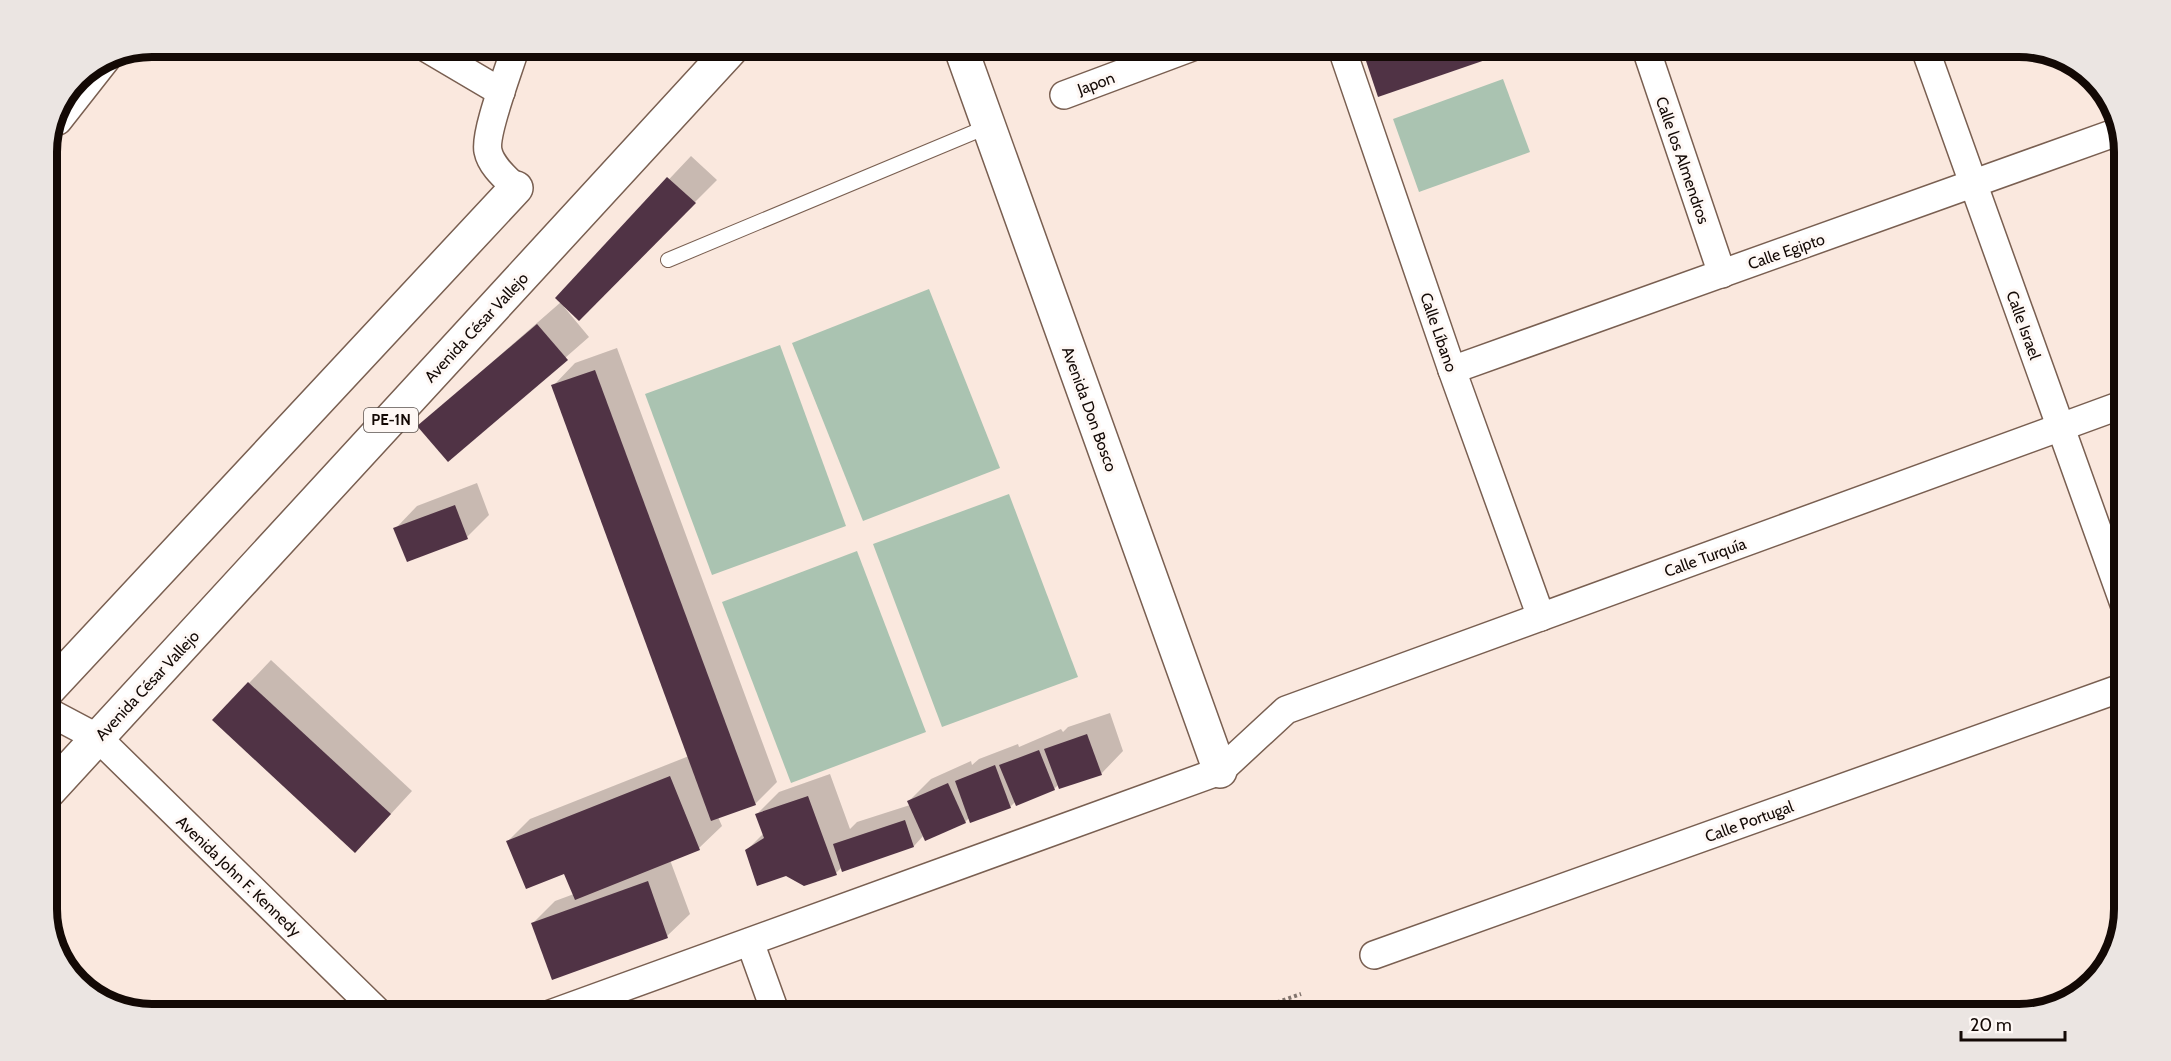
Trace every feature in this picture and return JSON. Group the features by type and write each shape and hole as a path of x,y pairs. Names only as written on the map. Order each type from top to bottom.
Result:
{"main road":[{"name":"Avenida César Vallejo","path":"57,782 724,57"},
{"name":"Avenida Don Bosco","path":"964,57 1220,771"},
{"path":"57,680 516,188"}],"street":[{"path":"442,57 501,92"},
{"path":"512,57 487,150 494,164 516,188"},
{"name":"Japon","path":"1064,95 1166,57"},
{"name":"Calle Líbano","path":"1345,57 1452,370 1541,616"},
{"name":"Calle los Almendros","path":"1649,57 1722,274"},
{"name":"Calle Israel","path":"1928,57 2114,576"},
{"path":"67,109 89,82"},
{"name":"Calle Egipto","path":"1452,370 2112,134"},
{"name":"Calle Turquía","path":"1220,771 1286,710 2114,408"},
{"name":"Calle Portugal","path":"1374,955 2114,691"},
{"name":"Avenida John F. Kennedy","path":"57,716 98,738 370,1004"},
{"path":"578,1004 1220,771"},
{"path":"750,942 772,1004"}],"lane":[{"path":"668,260 988,126"}],"path":[{"path":"1272,1004 1301,994"}],"green space":[{"path":"1503,79 1530,152 1419,192 1393,119"},
{"path":"929,289 1000,468 863,521 792,343"},
{"path":"780,345 846,526 712,575 645,394"},
{"path":"1009,494 1078,677 942,727 873,544"},
{"path":"857,551 926,732 791,783 722,602"}],"building":[{"path":"1365,57 1494,57 1378,97"},
{"path":"667,177 696,203 579,321 555,298"},
{"path":"537,324 568,360 448,462 417,426"},
{"path":"595,370 756,805 711,821 551,385"},
{"path":"455,505 468,539 407,562 393,528"},
{"path":"248,682 391,814 355,853 212,720"},
{"path":"1087,734 1102,775 1059,789 1044,749"},
{"path":"1039,750 1055,790 1016,806 999,765"},
{"path":"995,765 1011,808 970,823 955,781"},
{"path":"670,776 700,850 575,900 564,874 526,889 506,841"},
{"path":"948,783 966,823 925,841 907,801"},
{"path":"808,796 837,875 804,886 786,876 757,886 745,850 764,838 755,814"},
{"path":"905,820 914,847 842,872 833,844"},
{"path":"648,881 668,938 552,980 531,923"}]}
